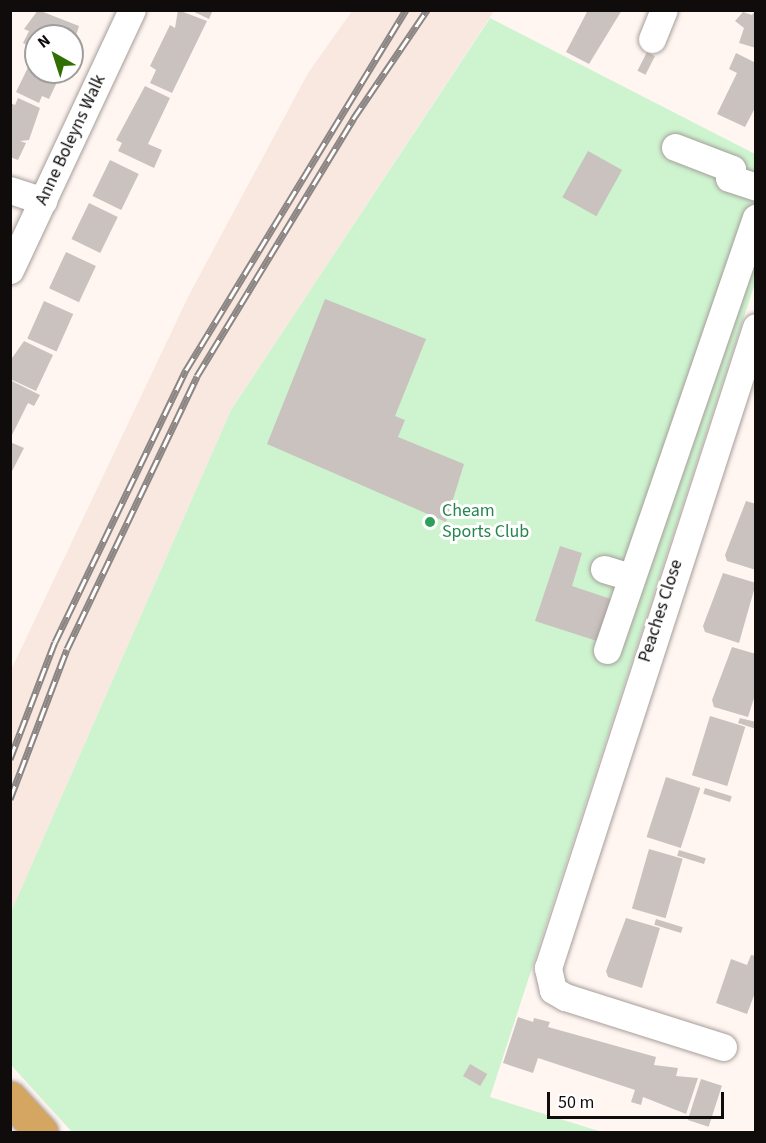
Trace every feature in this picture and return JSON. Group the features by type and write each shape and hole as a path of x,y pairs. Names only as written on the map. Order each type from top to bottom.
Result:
{"highway":[{"path":"10,1098 41,1132"}],"street":[{"name":"Anne Boleyns Walk","path":"10,270 132,10"},
{"path":"652,39 664,10"},
{"path":"675,147 732,169 729,178 756,187"},
{"path":"10,190 43,201"},
{"path":"607,650 756,218"},
{"name":"Peaches Close","path":"723,1047 553,990 548,968 582,899 756,327"},
{"path":"604,569 630,578"}],"shaded area":[{"path":"352,11 494,11 231,410 11,912 11,670 189,295 308,73"}],"green space":[{"name":"Cheam Sports Club","path":"490,18 755,154 755,283 490,1097 602,1132 72,1132 11,1065 11,912 231,410"}],"building":[{"path":"38,10 74,24 28,24"},
{"path":"178,10 207,21 172,93 150,83 156,70 150,66 170,25 175,28"},
{"path":"190,10 213,10 209,19"},
{"path":"588,10 622,10 589,64 566,52"},
{"path":"756,10 756,48 739,43 744,28 735,21 743,12 752,15"},
{"path":"647,52 655,56 645,75 637,71"},
{"path":"736,53 756,63 756,106 745,127 717,114 737,73 729,69"},
{"path":"24,76 24,84 56,84 49,99 42,96 39,103 16,92"},
{"path":"145,86 170,98 148,144 162,150 154,168 118,151 122,143 116,140"},
{"path":"18,98 40,108 29,140 20,141 26,143 18,160 10,157 10,103 15,105"},
{"path":"588,151 622,170 596,216 562,197"},
{"path":"110,160 139,174 121,210 92,196"},
{"path":"89,203 118,217 100,253 71,239"},
{"path":"66,252 96,266 79,302 49,288"},
{"path":"325,299 426,339 395,416 405,420 398,437 464,464 446,522 267,444"},
{"path":"44,301 73,314 57,351 27,338"},
{"path":"24,341 53,355 36,391 10,379 10,361"},
{"path":"10,380 40,395 34,406 28,403 10,439"},
{"path":"10,442 24,448 10,475"},
{"path":"746,501 756,504 756,570 727,561 725,555"},
{"path":"560,546 582,553 572,586 611,599 597,641 535,621"},
{"path":"723,573 756,583 739,643 705,632 703,626"},
{"path":"732,647 756,654 756,692 748,717 714,707 712,700"},
{"path":"710,716 745,727 727,786 692,775"},
{"path":"740,718 756,722 756,729 738,723"},
{"path":"666,777 700,788 681,848 647,837"},
{"path":"705,788 732,796 730,802 703,794"},
{"path":"649,849 683,859 666,918 632,909"},
{"path":"679,850 706,858 704,864 677,856"},
{"path":"626,918 660,928 642,988 608,977 606,971"},
{"path":"656,919 683,927 681,933 654,925"},
{"path":"751,955 756,956 756,990 747,1014 716,1003 731,959 747,965"},
{"path":"518,1017 533,1022 534,1018 550,1022 548,1027 656,1057 654,1065 678,1068 676,1076 698,1078 686,1114 643,1097 641,1105 631,1102 635,1090 538,1058 533,1073 503,1063"},
{"path":"470,1064 487,1074 480,1086 463,1076"},
{"path":"701,1079 722,1086 709,1127 688,1120"}],"railway":[{"path":"10,759 55,642 186,370 406,10"},
{"path":"10,799 67,649 197,376 353,119 427,10"}],"place":[{"name":"Cheam Sports Club","path":"430,522"}]}
